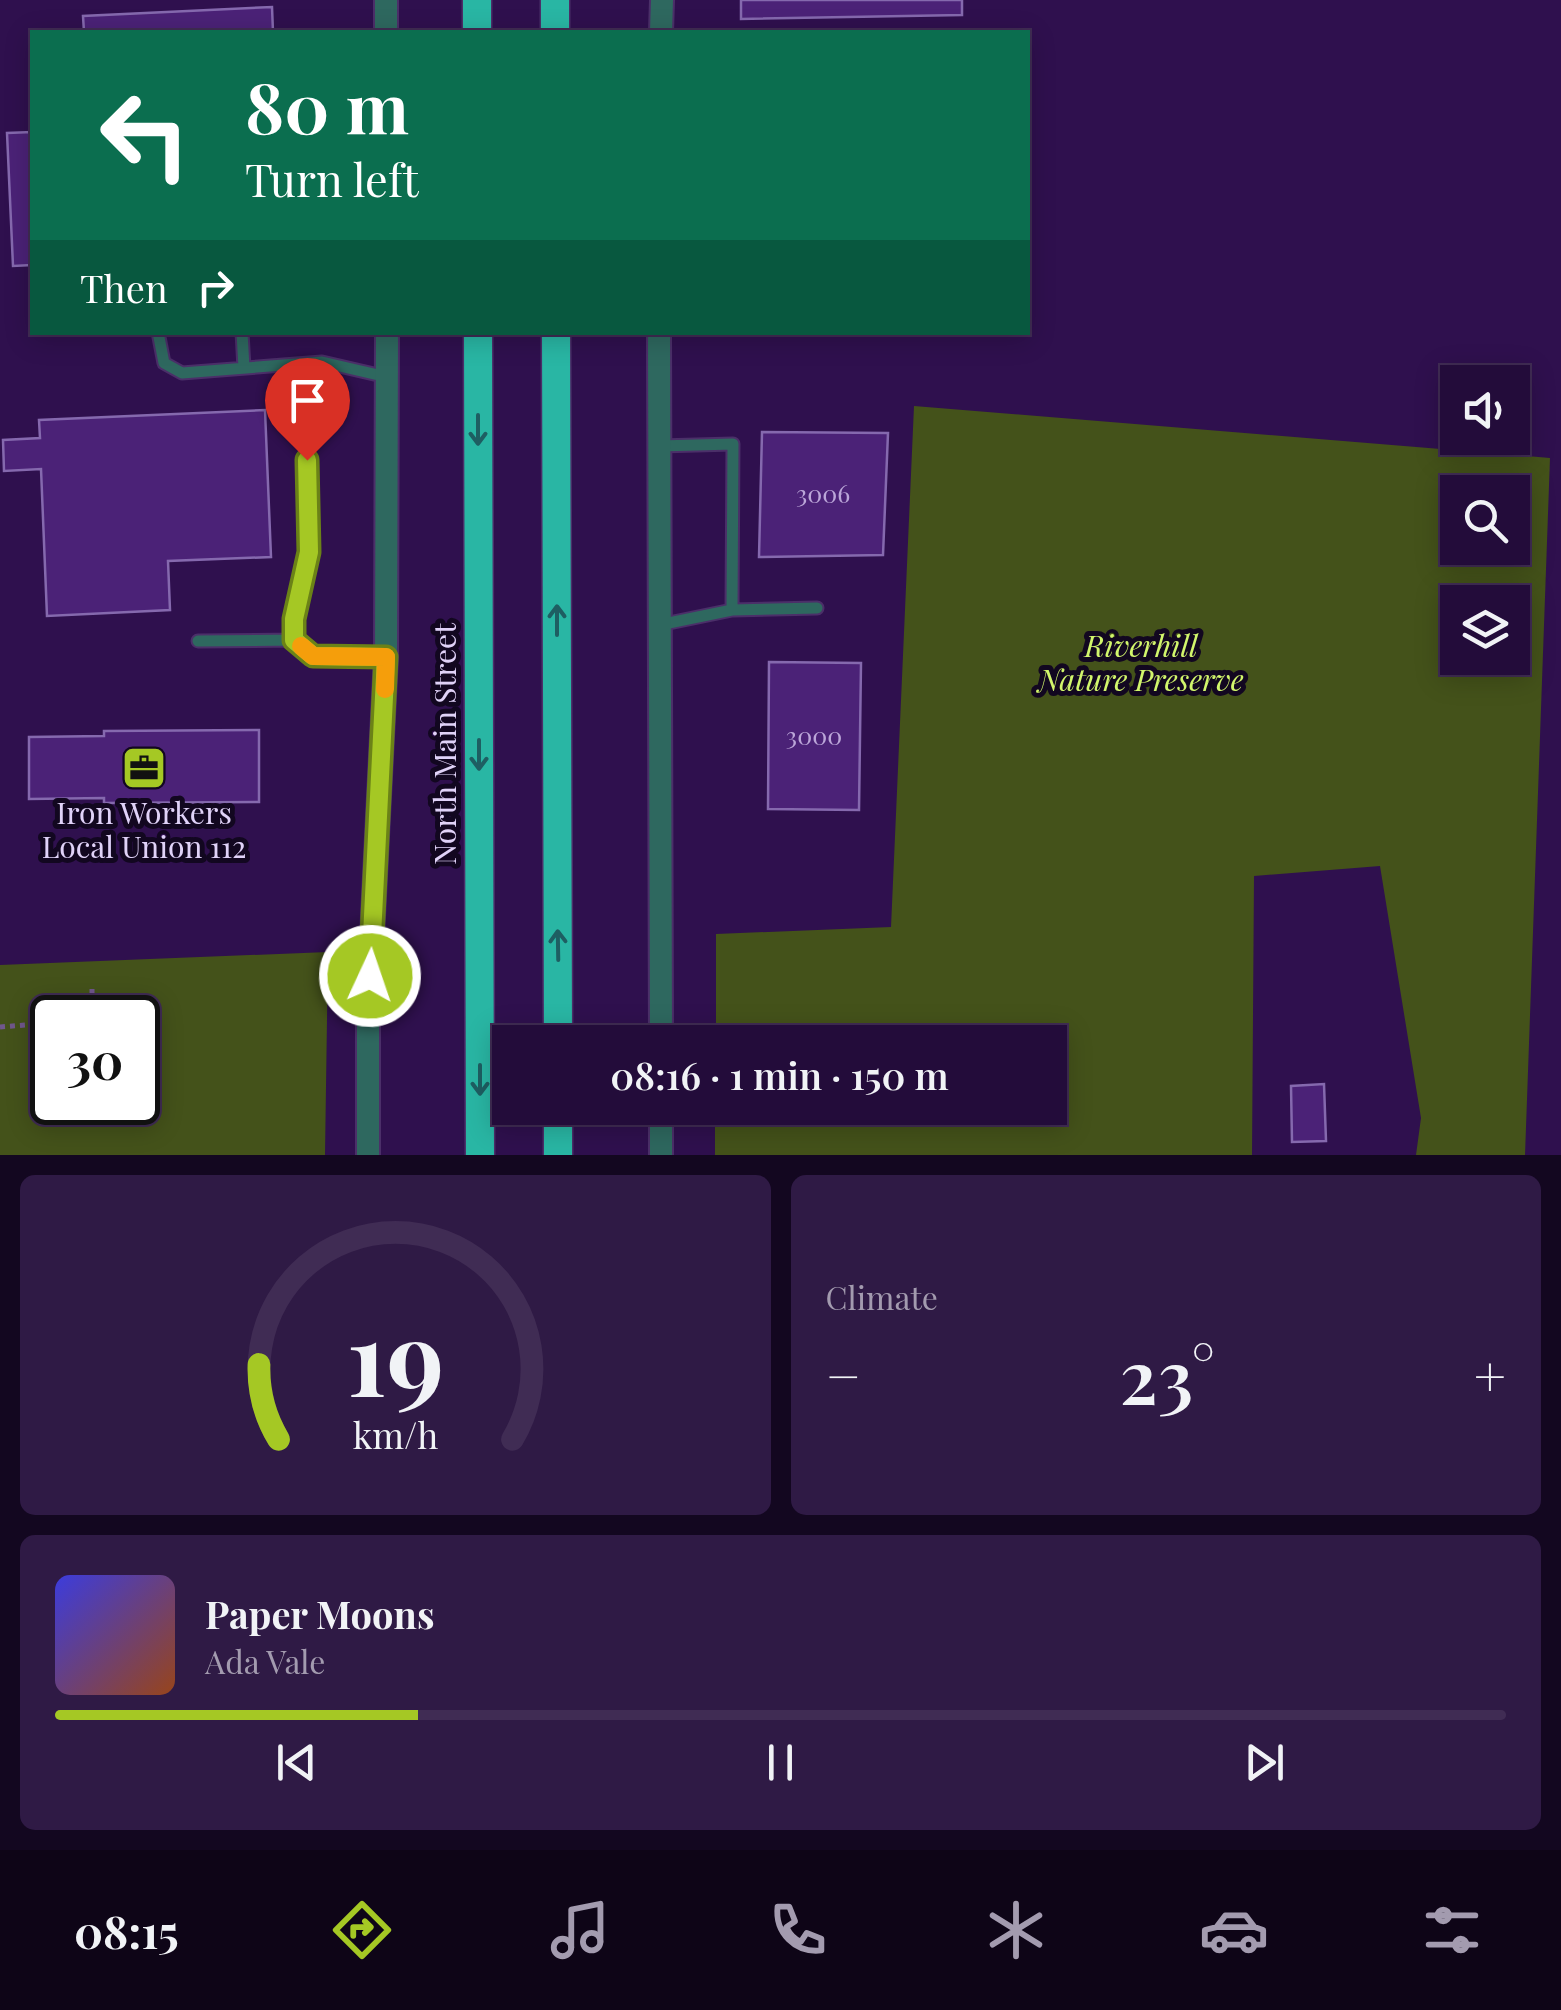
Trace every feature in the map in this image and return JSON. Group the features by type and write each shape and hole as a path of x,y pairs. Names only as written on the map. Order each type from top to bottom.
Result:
{"highway":[{"path":"476,0 477,30"},
{"path":"555,0 555,30"},
{"name":"North Main Street","path":"478,335 480,1155"},
{"path":"556,335 558,1025"},
{"path":"558,1125 558,1155"}],"street":[{"path":"386,0 386,30"},
{"path":"662,0 662,30"},
{"path":"368,1155 368,1016 386,657 386,335"},
{"path":"659,335 661,1025"},
{"path":"662,1125 662,1155"}],"lane":[{"path":"159,335 164,362 182,372 322,362 387,377"},
{"path":"242,335 244,368"},
{"path":"294,640 294,619 309,552 307,429"},
{"path":"660,446 733,444 732,610"},
{"path":"658,624 732,610 817,608"},
{"path":"198,641 294,640 313,656 386,657"}],"path":[{"path":"92,989 92,995"},
{"path":"0,1027 30,1025"}],"green space":[{"name":"Riverhill Nature Preserve","path":"914,406 1440,449 1440,455 1550,458 1525,1155 1416,1155 1421,1118 1380,866 1254,876 1252,1155 715,1155 715,1125 1067,1125 1067,1025 716,1025 716,934 891,927"},
{"path":"328,952 325,1155 0,1155 0,965"}],"building":[{"path":"741,0 962,0 962,15 741,19"},
{"path":"272,7 273,30 84,30 83,16"},
{"path":"30,132 30,265 13,266 7,133"},
{"path":"265,410 271,557 168,561 170,610 47,616 41,469 4,471 3,440 40,438 39,420"},
{"path":"762,432 888,433 883,555 759,557"},
{"path":"769,662 861,663 859,810 768,809"},
{"name":"Iron Workers Local Union 112","path":"259,730 259,802 104,803 104,798 29,799 29,737 104,736 104,731"},
{"path":"1324,1084 1326,1141 1292,1142 1291,1086"}],"slow traffic":[{"path":"301,646 313,656 386,657 385,689"}],"place":[{"name":"Iron Workers Local Union 112","path":"144,768"}],"route":[{"path":"307,460 309,552 294,619 294,640 313,656 386,657 370,976"}]}
